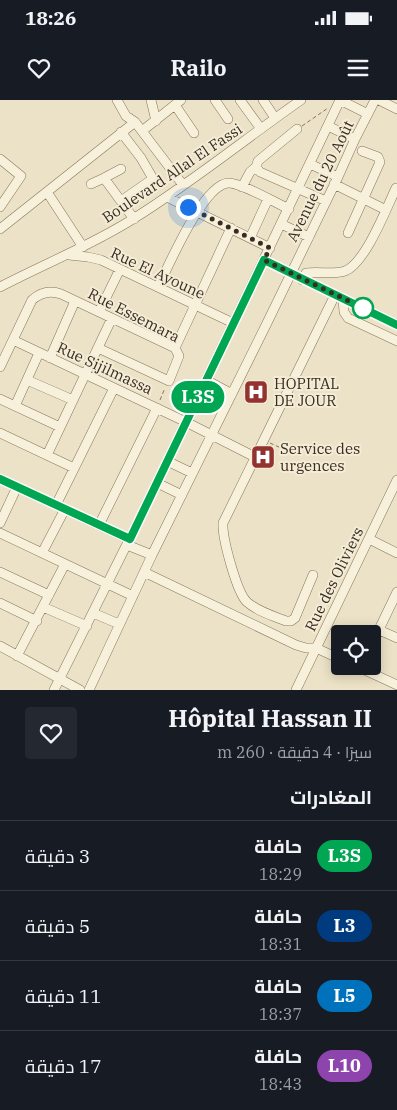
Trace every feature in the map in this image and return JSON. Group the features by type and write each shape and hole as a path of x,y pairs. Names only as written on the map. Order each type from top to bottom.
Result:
{"street":[{"path":"118,100 126,116 135,122 183,184"},
{"path":"124,100 135,122"},
{"path":"151,100 156,122"},
{"path":"215,100 228,119"},
{"path":"240,100 261,129"},
{"path":"264,100 276,118"},
{"path":"54,690 157,483 340,100 368,114"},
{"name":"Avenue du 20 Août","path":"89,690 152,555 375,100"},
{"path":"379,100 397,109"},
{"path":"142,131 156,122 178,102 194,133"},
{"name":"Boulevard Allal El Fassi","path":"0,287 69,255 134,219 261,129 295,102"},
{"path":"0,229 135,122"},
{"path":"328,126 355,139"},
{"path":"242,187 250,172 256,168 258,161 297,129"},
{"path":"120,201 151,180 152,177 141,158 121,132"},
{"path":"348,233 380,162 378,158 362,151"},
{"path":"0,159 21,176 0,207"},
{"path":"310,164 364,199 386,210"},
{"path":"91,184 121,168"},
{"path":"256,168 260,172 326,201"},
{"path":"104,178 134,219"},
{"path":"158,287 197,211 208,196 225,184 231,183 242,187 289,208"},
{"path":"302,280 306,273 346,270 368,248 396,188"},
{"path":"48,192 83,247"},
{"path":"168,196 270,248"},
{"path":"250,238 268,199"},
{"path":"0,211 13,217"},
{"path":"281,224 309,237"},
{"path":"175,348 231,228"},
{"path":"95,241 96,258"},
{"name":"Rue El Ayoune","path":"69,255 96,258 233,323"},
{"path":"264,260 397,325"},
{"path":"99,312 120,269"},
{"name":"Rue Essemara","path":"13,340 32,300 39,294 56,292 175,348 179,353 178,359 169,380"},
{"path":"339,297 348,318 397,341"},
{"path":"313,575 295,618 291,621 286,621 251,605 243,598 224,540 223,524 264,440 339,297"},
{"path":"50,358 75,301"},
{"path":"47,455 112,318"},
{"path":"0,367 13,340"},
{"name":"Rue Sijilmassa","path":"13,340 251,455"},
{"path":"98,348 169,380"},
{"path":"15,406 39,353"},
{"path":"27,380 73,400"},
{"path":"206,380 232,394"},
{"path":"56,505 114,388"},
{"path":"0,399 60,427"},
{"path":"99,525 157,408"},
{"path":"0,433 74,468"},
{"path":"167,461 192,473"},
{"path":"0,479 99,525 152,555"},
{"name":"Rue des Oliviers","path":"296,690 368,539 393,499 397,480"},
{"path":"157,483 182,495"},
{"path":"0,523 18,487"},
{"path":"42,553 65,509"},
{"path":"0,533 133,596"},
{"path":"368,539 397,553"},
{"path":"18,656 65,564"},
{"path":"0,572 49,595"},
{"path":"144,572 296,646 316,648 331,655"},
{"path":"381,626 397,592"},
{"path":"0,603 36,621"},
{"path":"43,607 87,626"},
{"path":"93,613 120,624"},
{"path":"381,631 397,638"},
{"path":"0,646 80,690"},
{"path":"376,675 397,685"}],"path":[{"path":"297,129 340,100"},
{"path":"157,408 169,380"},
{"path":"264,440 299,456"}],"bus line":[{"name":"L3S","path":"0,479 130,539 264,260 397,325"}],"place":[{"name":"HOPITAL DE JOUR","path":"256,392"},
{"name":"Service des urgences","path":"263,457"}],"route":[{"path":"188,207 270,248 264,260 363,308"}]}
